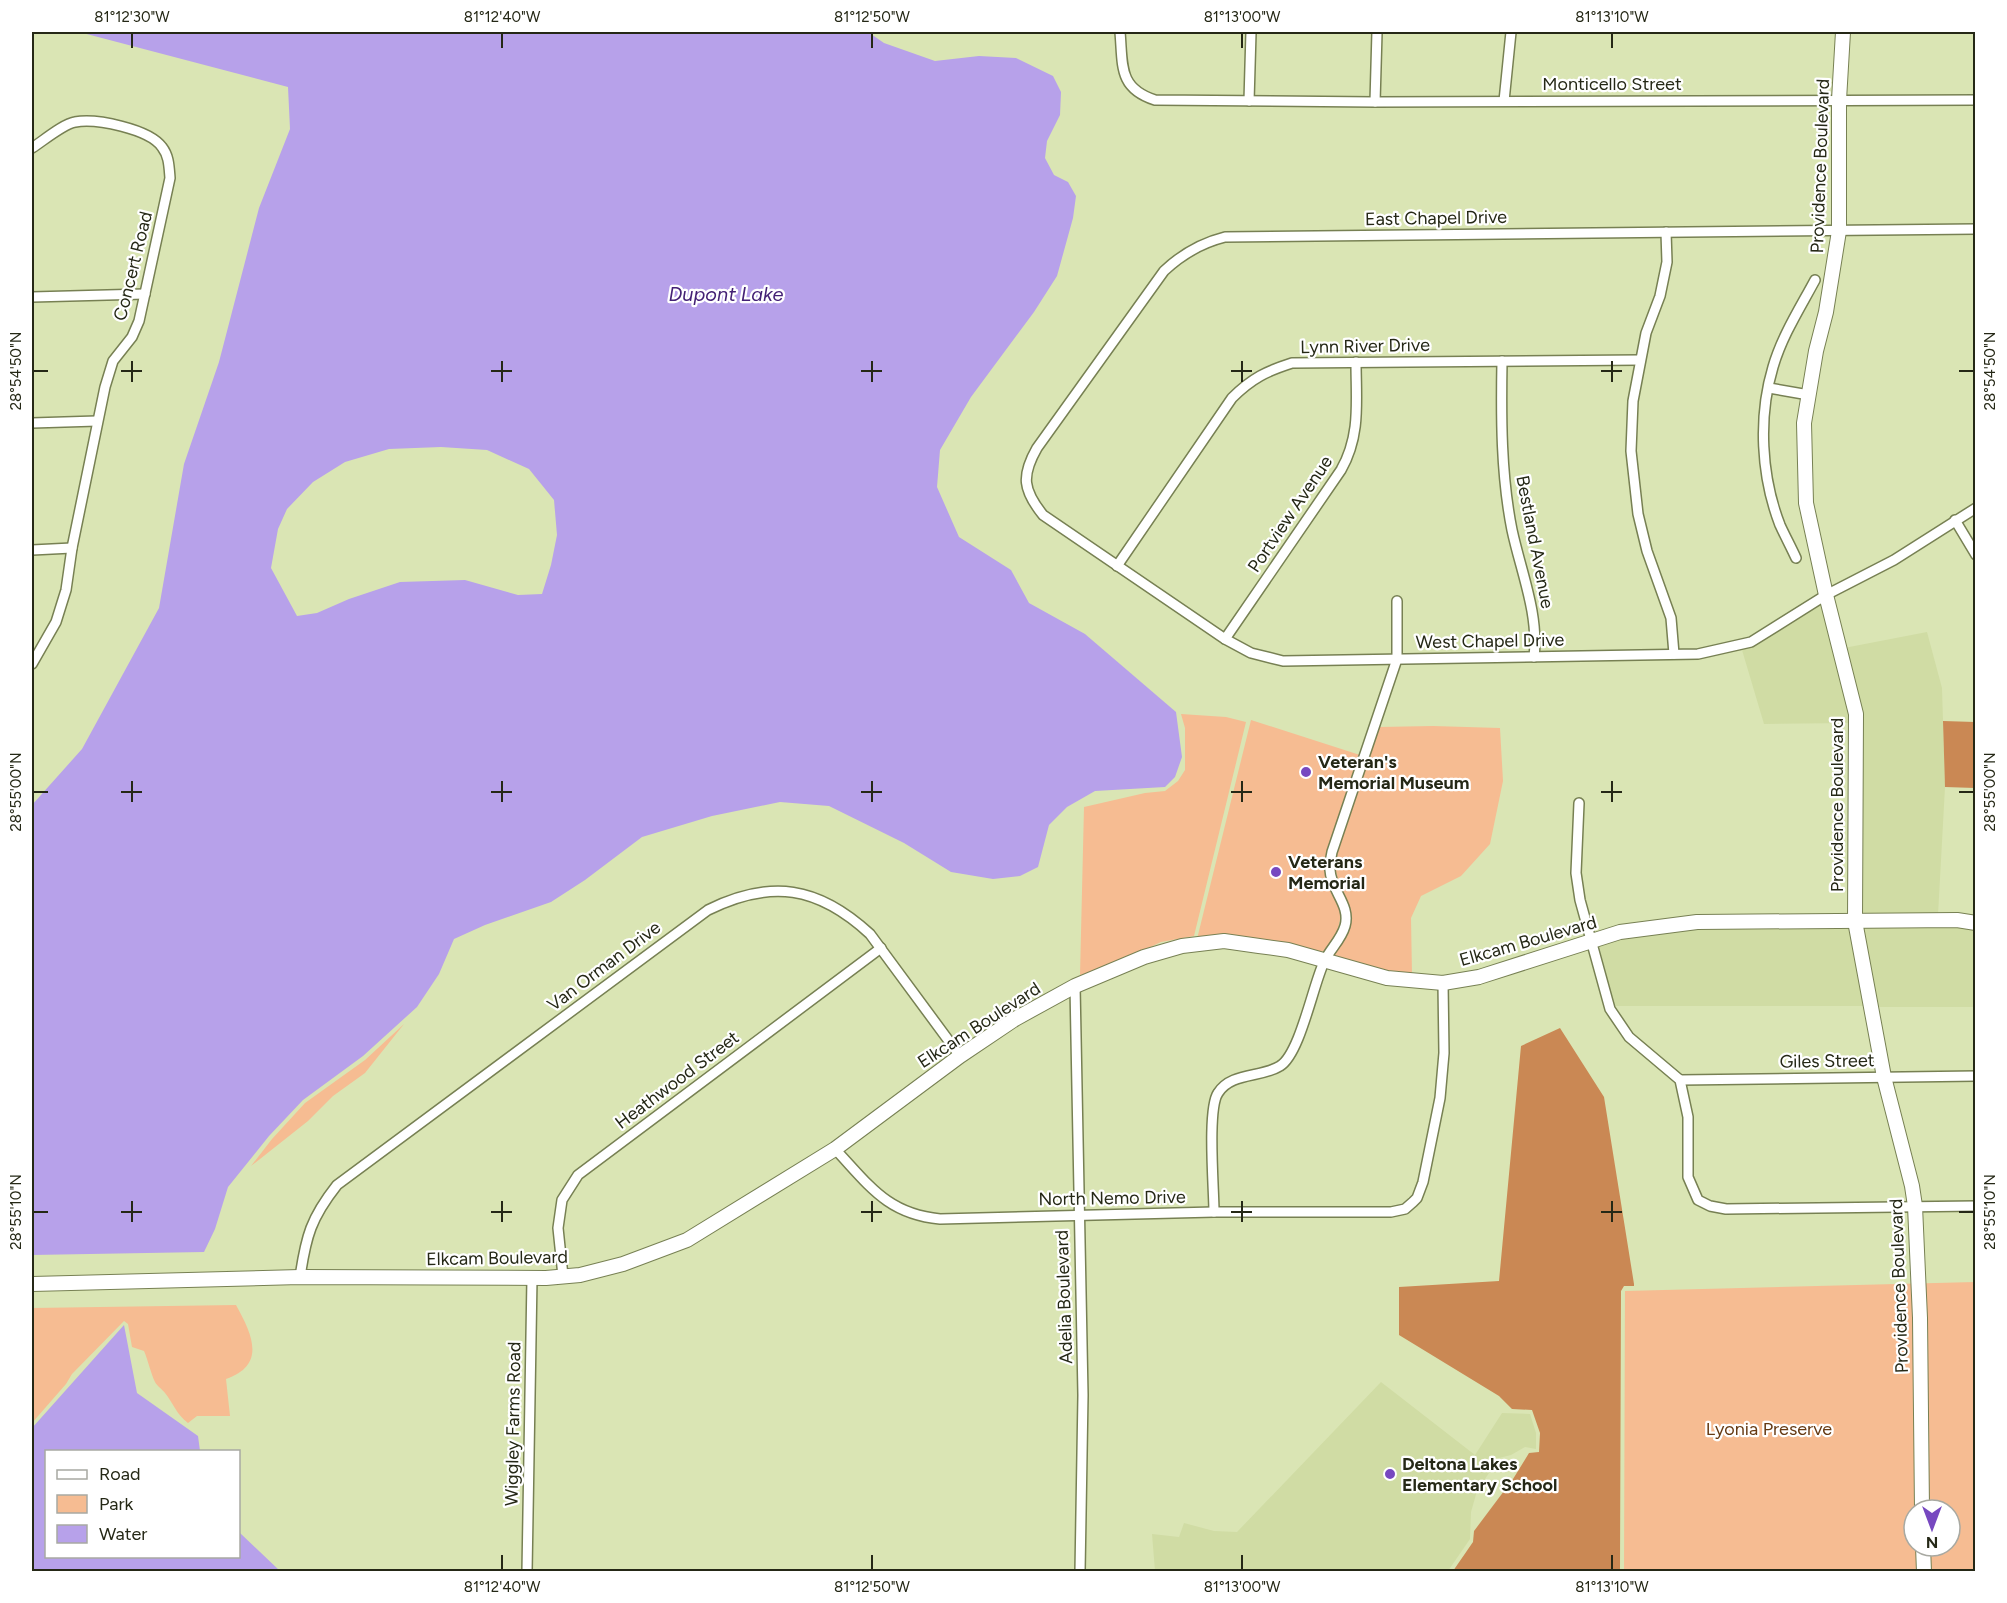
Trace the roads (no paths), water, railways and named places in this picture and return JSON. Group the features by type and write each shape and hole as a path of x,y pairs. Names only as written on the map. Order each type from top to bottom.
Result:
{"street":[{"name":"Monticello Street","path":"1120,32 1123,66 1129,86 1141,96 1155,100 1375,102 1976,100"},
{"path":"1250,101 1251,32"},
{"path":"1375,102 1377,32"},
{"path":"1504,101 1511,32"},
{"name":"Providence Boulevard","path":"1843,32 1839,100 1839,231 1804,423 1806,503 1856,714 1855,921 1884,1077 1915,1206 1920,1318 1922,1498"},
{"name":"Concert Road","path":"32,148 73,122 94,120 149,135 161,145 168,157 170,178 139,321 132,337 113,361 97,421 66,590 56,622 32,664"},
{"name":"East Chapel Drive","path":"1027,485 1029,462 1037,448 1164,271 1177,259 1205,242 1225,237 1976,229"},
{"path":"1666,232 1667,262 1660,296 1646,333 1633,401 1631,451 1638,514 1647,551 1671,618 1674,654"},
{"name":"Providence Boulevard","path":"1796,558 1780,524 1771,492 1763,433 1773,368 1782,344 1815,280"},
{"path":"32,297 145,294"},
{"name":"Lynn River Drive","path":"1117,566 1232,398 1246,384 1265,372 1292,363 1640,360"},
{"name":"Bestland Avenue","path":"1502,361 1501,415 1504,467 1512,529 1532,614 1534,657"},
{"name":"Portview Avenue","path":"1225,639 1350,454 1355,434 1356,362"},
{"path":"1769,388 1809,395"},
{"path":"32,423 97,421"},
{"name":"West Chapel Drive","path":"1027,485 1030,499 1042,515 1225,639 1251,653 1283,661 1698,654 1751,642 1826,595 1894,560 1976,508"},
{"path":"1955,520 1976,555"},
{"path":"32,550 72,548"},
{"path":"1214,1212 1212,1128 1217,1093 1244,1076 1281,1066 1295,1046 1325,960 1345,928 1347,915 1330,871 1332,852 1397,659 1397,601"},
{"path":"1579,803 1576,873 1580,900 1610,1009 1629,1037 1680,1080 1688,1117 1688,1177 1698,1200 1710,1206 1726,1209 1976,1206"},
{"name":"Van Orman Drive","path":"300,1277 305,1240 322,1204 337,1185 708,910 733,898 757,892 784,891 813,896 851,917 870,934 881,948 960,1056"},
{"name":"Elkcam Boulevard","path":"32,1284 300,1277 532,1278 580,1275 623,1264 687,1240 835,1149 960,1056 1015,1019 1075,986 1144,957 1182,946 1224,941 1288,950 1387,978 1443,983 1479,977 1620,933 1697,922 1957,920 1976,923"},
{"name":"Heathwood Street","path":"563,1276 558,1228 562,1200 578,1174 881,948"},
{"name":"North Nemo Drive","path":"835,1149 873,1190 895,1208 921,1217 940,1219 1214,1212 1391,1212 1405,1209 1417,1198 1423,1182 1440,1098 1444,1053 1443,983"},
{"name":"Adelia Boulevard","path":"1075,986 1083,1395 1080,1572"},
{"name":"Giles Street","path":"1680,1080 1976,1076"},
{"name":"Wiggley Farms Road","path":"527,1572 532,1278"}],"water":[{"name":"Dupont Lake","path":"79,32 868,32 884,43 935,61 979,56 1016,58 1053,76 1061,92 1060,115 1047,141 1045,158 1054,175 1068,182 1076,196 1073,218 1057,276 1034,312 971,397 940,450 937,487 959,537 1011,570 1029,603 1085,634 1176,712 1182,757 1175,777 1165,787 1095,791 1067,807 1049,825 1038,867 1020,876 993,879 951,872 904,843 829,806 780,802 712,816 642,837 585,880 551,902 485,925 454,939 439,974 417,1007 363,1056 303,1100 269,1136 228,1187 215,1229 204,1252 32,1255 32,805 82,749 159,608 184,464 219,362 259,208 290,129 288,87","holes":["441,447 487,450 529,469 554,500 557,535 542,594 518,595 465,580 400,582 349,599 317,613 297,616 271,568 278,529 287,509 313,482 345,462 389,449"]},
{"path":"124,1325 137,1393 198,1436 200,1450 45,1450 45,1558 240,1558 240,1533 280,1571 32,1571 32,1428"}],"place":[{"name":"Veteran's Memorial Museum","path":"1306,772"},
{"name":"Veterans Memorial","path":"1276,872"},
{"name":"Deltona Lakes Elementary School","path":"1390,1474"}],"park label":[{"name":"Lyonia Preserve","path":"1769,1429"}]}
